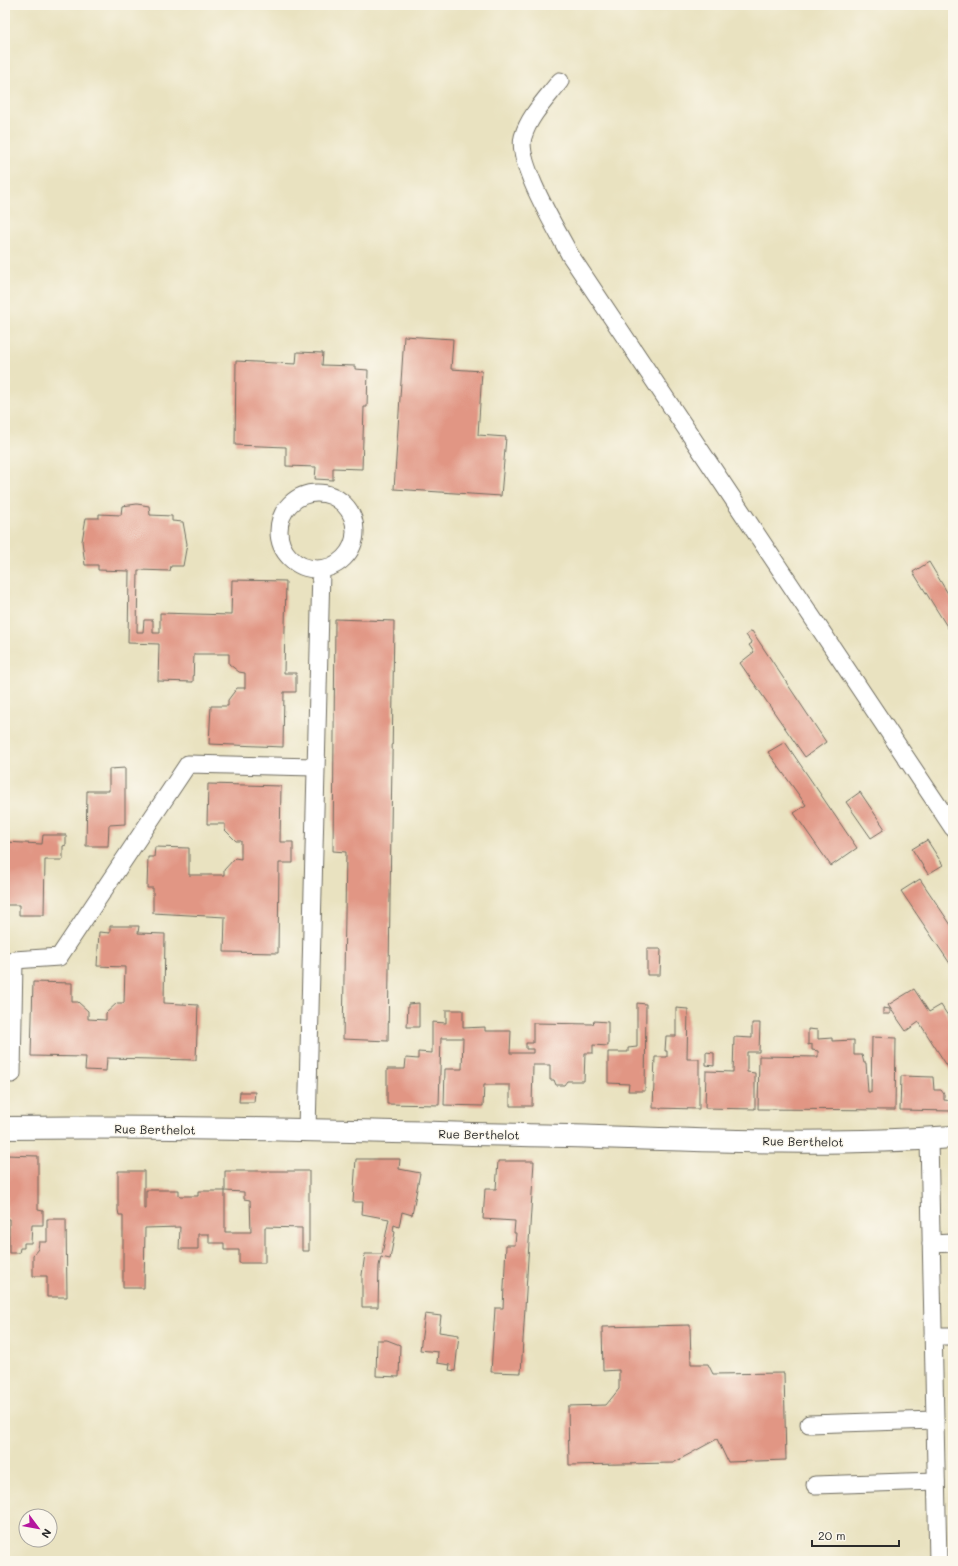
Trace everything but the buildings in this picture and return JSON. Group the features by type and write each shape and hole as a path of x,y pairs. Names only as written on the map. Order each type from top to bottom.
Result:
{"street":[{"name":"Rue Berthelot","path":"5,1128 307,1130 685,1139 872,1141 953,1138"}],"lane":[{"path":"560,81 537,111 527,127 523,139 526,167 570,255 953,828"},
{"path":"320,493 337,499 350,513 354,524 355,537 351,549 344,559 333,566 321,570 308,569 297,564 287,556 281,545 279,532 280,520 286,508 307,494 320,493"},
{"path":"307,1130 321,570"},
{"path":"12,1074 14,960 59,957 188,764 315,767"},
{"path":"929,1139 938,1561"},
{"path":"931,1244 953,1243"},
{"path":"933,1336 953,1336"},
{"path":"809,1424 935,1420"},
{"path":"815,1485 936,1481"}]}
